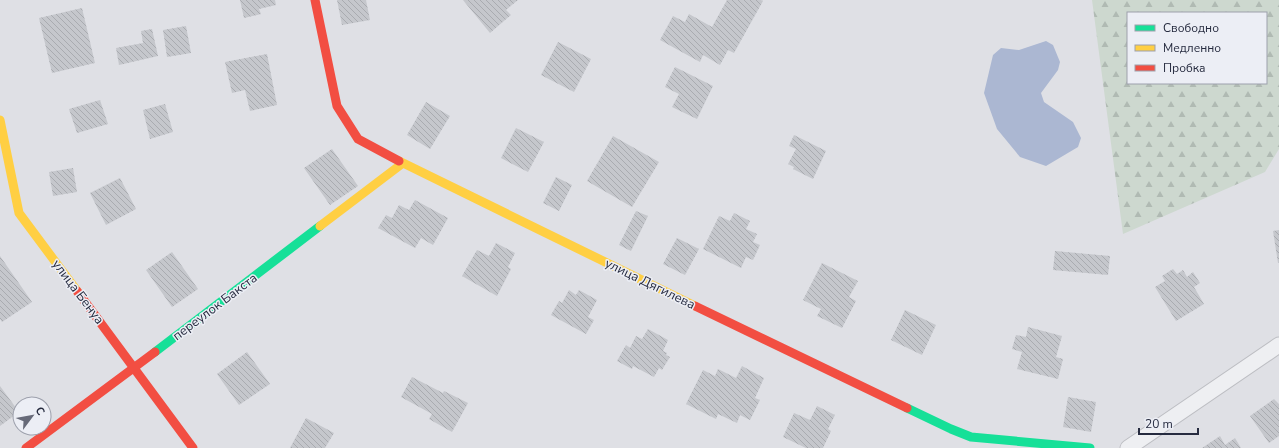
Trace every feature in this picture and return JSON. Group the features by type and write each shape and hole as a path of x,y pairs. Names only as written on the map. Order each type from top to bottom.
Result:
{"street":[{"name":"улица Дягилева","path":"315,0 337,106 358,139 403,163 640,279 951,429 971,437 1090,448"},
{"name":"улица Бенуа","path":"0,120 2,145 19,213 193,448"},
{"name":"переулок Бакста","path":"26,448 135,368 403,163"},
{"path":"1128,448 1279,345"}],"green space":[{"path":"1092,0 1279,0 1279,149 1265,172 1123,234"}],"water":[{"path":"1046,41 1053,45 1060,62 1058,70 1041,93 1044,102 1073,122 1081,138 1078,147 1046,166 1020,157 997,129 984,93 993,55 1001,48 1019,50"}],"building":[{"path":"240,0 275,0 276,5 259,9 261,14 244,18"},
{"path":"337,0 366,0 370,20 342,25"},
{"path":"463,0 518,0 506,10 511,15 490,33"},
{"path":"727,0 763,1 734,53 728,50 720,65 703,55 700,62 660,40 673,16 685,22 689,14 712,27"},
{"path":"82,8 95,63 52,73 39,18"},
{"path":"186,26 191,53 167,57 163,30"},
{"path":"152,29 158,56 119,65 116,48 143,43 141,31"},
{"path":"558,42 591,59 574,92 541,75"},
{"path":"267,54 277,105 250,111 245,90 232,93 225,62"},
{"path":"675,67 713,86 697,119 672,107 679,94 665,87"},
{"path":"100,100 108,124 77,133 69,109"},
{"path":"426,102 450,116 430,149 407,135"},
{"path":"165,104 173,132 150,139 143,110"},
{"path":"516,128 544,142 528,172 501,158"},
{"path":"794,135 826,151 813,179 793,169 794,167 788,164 796,149 789,146"},
{"path":"613,136 659,162 632,207 587,181"},
{"path":"332,149 358,186 330,205 304,168"},
{"path":"73,168 77,192 53,196 49,172"},
{"path":"556,177 572,185 559,211 543,203"},
{"path":"120,178 136,209 106,225 90,193"},
{"path":"415,200 448,218 433,245 421,238 415,248 378,228 386,215 392,218 399,205 409,210"},
{"path":"636,211 648,216 631,251 619,245"},
{"path":"734,213 750,221 746,229 757,234 753,242 760,245 753,260 746,257 741,268 703,249 719,216 730,221"},
{"path":"1279,230 1279,263 1278,263 1273,231"},
{"path":"677,238 699,249 685,275 663,264"},
{"path":"496,243 515,253 508,267 511,269 497,296 462,276 477,250 489,256"},
{"path":"1055,251 1110,256 1108,275 1053,270"},
{"path":"172,252 198,289 172,307 146,270"},
{"path":"0,256 32,302 2,322 0,319"},
{"path":"822,263 858,281 849,297 856,301 842,328 817,316 821,309 803,300"},
{"path":"1173,269 1177,274 1183,270 1187,277 1193,272 1200,283 1194,287 1204,304 1176,321 1155,287 1165,281 1162,276"},
{"path":"569,290 576,295 579,290 597,300 588,317 594,320 586,334 551,315 559,301 562,303"},
{"path":"905,310 936,325 922,355 891,340"},
{"path":"1028,327 1062,336 1056,357 1063,359 1058,379 1017,369 1022,352 1012,349 1016,335 1026,337"},
{"path":"648,329 668,340 663,351 670,357 662,370 659,368 654,377 633,366 632,369 617,361 626,345 630,348 636,336 642,339"},
{"path":"247,352 270,384 239,405 217,374"},
{"path":"742,366 764,378 755,398 760,400 750,420 740,415 737,423 718,414 716,419 686,404 703,370 715,376 718,369 736,378"},
{"path":"412,377 443,393 444,391 468,403 452,432 429,419 432,414 401,397"},
{"path":"0,386 12,402 12,417 0,426"},
{"path":"1068,397 1096,402 1091,432 1063,427"},
{"path":"1274,399 1279,404 1279,436 1269,443 1250,416"},
{"path":"817,406 835,415 828,429 831,431 823,448 806,448 783,437 794,413 810,420"},
{"path":"306,418 334,433 325,448 290,448"},
{"path":"1220,436 1225,445 1235,438 1241,448 1202,448"}],"traffic: fast":[{"path":"155,352 320,226"},
{"path":"907,408 971,437 1090,448"}],"traffic: slow":[{"path":"0,120 19,213 77,291"},
{"path":"399,161 695,306"},
{"path":"320,226 403,163"}],"traffic: jam":[{"path":"315,0 337,106 358,139 399,161"},
{"path":"77,291 193,448"},
{"path":"695,306 907,408"},
{"path":"26,448 155,352"}]}
